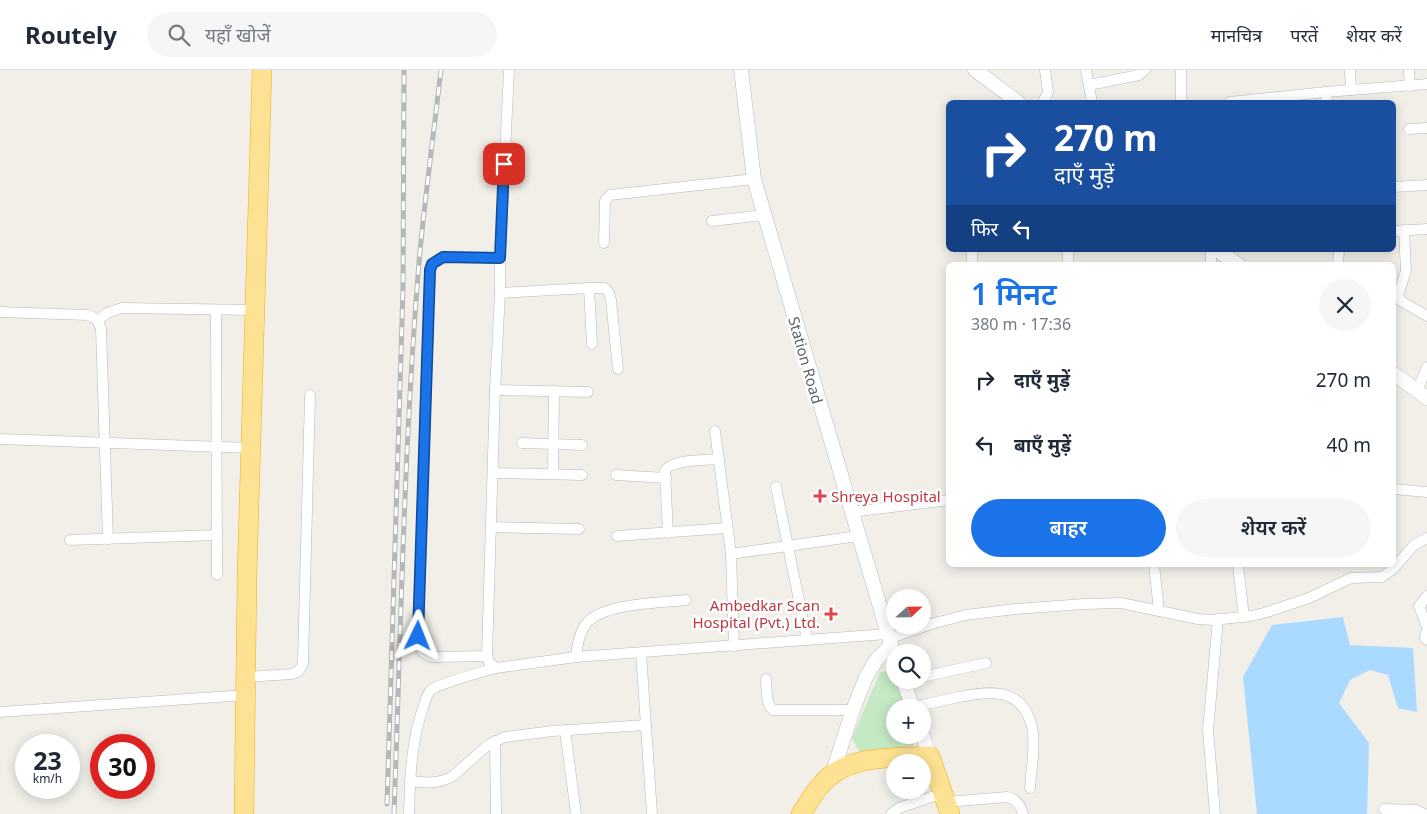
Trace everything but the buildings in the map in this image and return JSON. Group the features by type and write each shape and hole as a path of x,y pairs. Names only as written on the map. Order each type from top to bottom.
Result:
{"highway":[{"path":"244,814 251,448 262,70"},
{"path":"801,814 820,785 832,774 845,766 865,760 886,759"},
{"path":"931,759 946,803"}],"street":[{"path":"496,668 489,662 487,656 495,390 509,70"},
{"name":"Station Road","path":"741,70 754,178 890,644"},
{"path":"976,70 1015,100"},
{"path":"1044,100 1048,92 1045,70"},
{"path":"1086,70 1092,100"},
{"path":"1089,85 1140,75 1145,70"},
{"path":"1181,70 1182,100"},
{"path":"1350,70 1351,90"},
{"path":"1409,70 1410,86"},
{"path":"1268,100 1327,97 1351,90 1427,84"},
{"path":"1409,129 1427,128"},
{"path":"604,243 605,201 610,195 754,178"},
{"path":"1396,187 1427,185"},
{"path":"712,221 764,216"},
{"path":"1427,229 1399,230 1406,271 1398,295 1401,301 1427,316"},
{"path":"1220,252 1235,262"},
{"path":"487,656 432,657 424,654 418,648 430,270 432,264 443,257 500,258"},
{"path":"589,288 592,344"},
{"path":"500,293 605,288 611,300 618,369"},
{"path":"98,320 107,313 122,308 255,310"},
{"path":"216,310 217,575"},
{"path":"0,312 88,315 98,320 101,329 108,539"},
{"path":"1396,375 1422,394 1427,367"},
{"path":"495,390 588,392"},
{"path":"553,474 554,391"},
{"path":"0,712 246,686 292,674 302,668 310,395"},
{"path":"715,431 731,554 734,646"},
{"path":"0,439 251,448"},
{"path":"522,443 582,445"},
{"path":"668,532 665,471 671,465 718,459"},
{"path":"493,473 582,475"},
{"path":"616,476 666,478"},
{"path":"776,487 807,640"},
{"path":"1396,489 1427,492"},
{"path":"851,512 946,500"},
{"path":"491,527 579,529"},
{"path":"617,536 727,528"},
{"path":"70,540 216,535"},
{"path":"731,554 858,536"},
{"path":"1396,564 1408,550 1427,538"},
{"path":"1154,567 1159,611"},
{"path":"1238,567 1244,617"},
{"path":"1355,567 1358,576"},
{"path":"409,814 415,733 428,694 437,687 496,668 576,657 807,640 890,644 948,619 1015,609 1110,602 1198,619 1244,617 1264,613 1309,598 1351,578 1358,576 1382,577 1388,574 1394,567"},
{"path":"1427,596 1419,606 1427,628 1425,638 1427,640"},
{"path":"576,657 582,630 595,615 618,608 686,600"},
{"path":"1215,814 1208,730 1218,619"},
{"path":"832,774 853,710 872,666 886,649"},
{"path":"641,653 652,814"},
{"path":"931,675 986,663"},
{"path":"766,679 769,707 774,710 853,710"},
{"path":"931,704 986,692 1004,694 1013,698 1026,711 1032,728 1030,788"},
{"path":"410,781 430,783 448,779 460,771 479,752 495,741 515,735 646,725"},
{"path":"566,730 576,814"},
{"path":"495,741 496,814"},
{"path":"891,814 899,808 1007,797 1012,798 1020,805 1023,814"},
{"path":"1384,809 1416,810 1424,814"}],"green space":[{"path":"880,672 886,672 886,689 900,689 904,699 886,699 886,744 914,744 910,750 860,753 852,738"}],"water":[{"path":"1343,617 1350,645 1413,648 1417,712 1398,708 1388,675 1370,670 1350,680 1339,703 1369,743 1367,814 1257,814 1243,677 1272,625"}],"railway":[{"path":"387,804 403,289 404,70"},
{"path":"394,814 410,391 422,228 441,70"}],"place":[{"name":"Shreya Hospital","path":"820,496"},
{"name":"Ambedkar Scan Hospital (Pvt.) Ltd.","path":"831,614"}],"route":[{"path":"418,636 430,270 432,264 443,257 500,258 504,164"}]}
